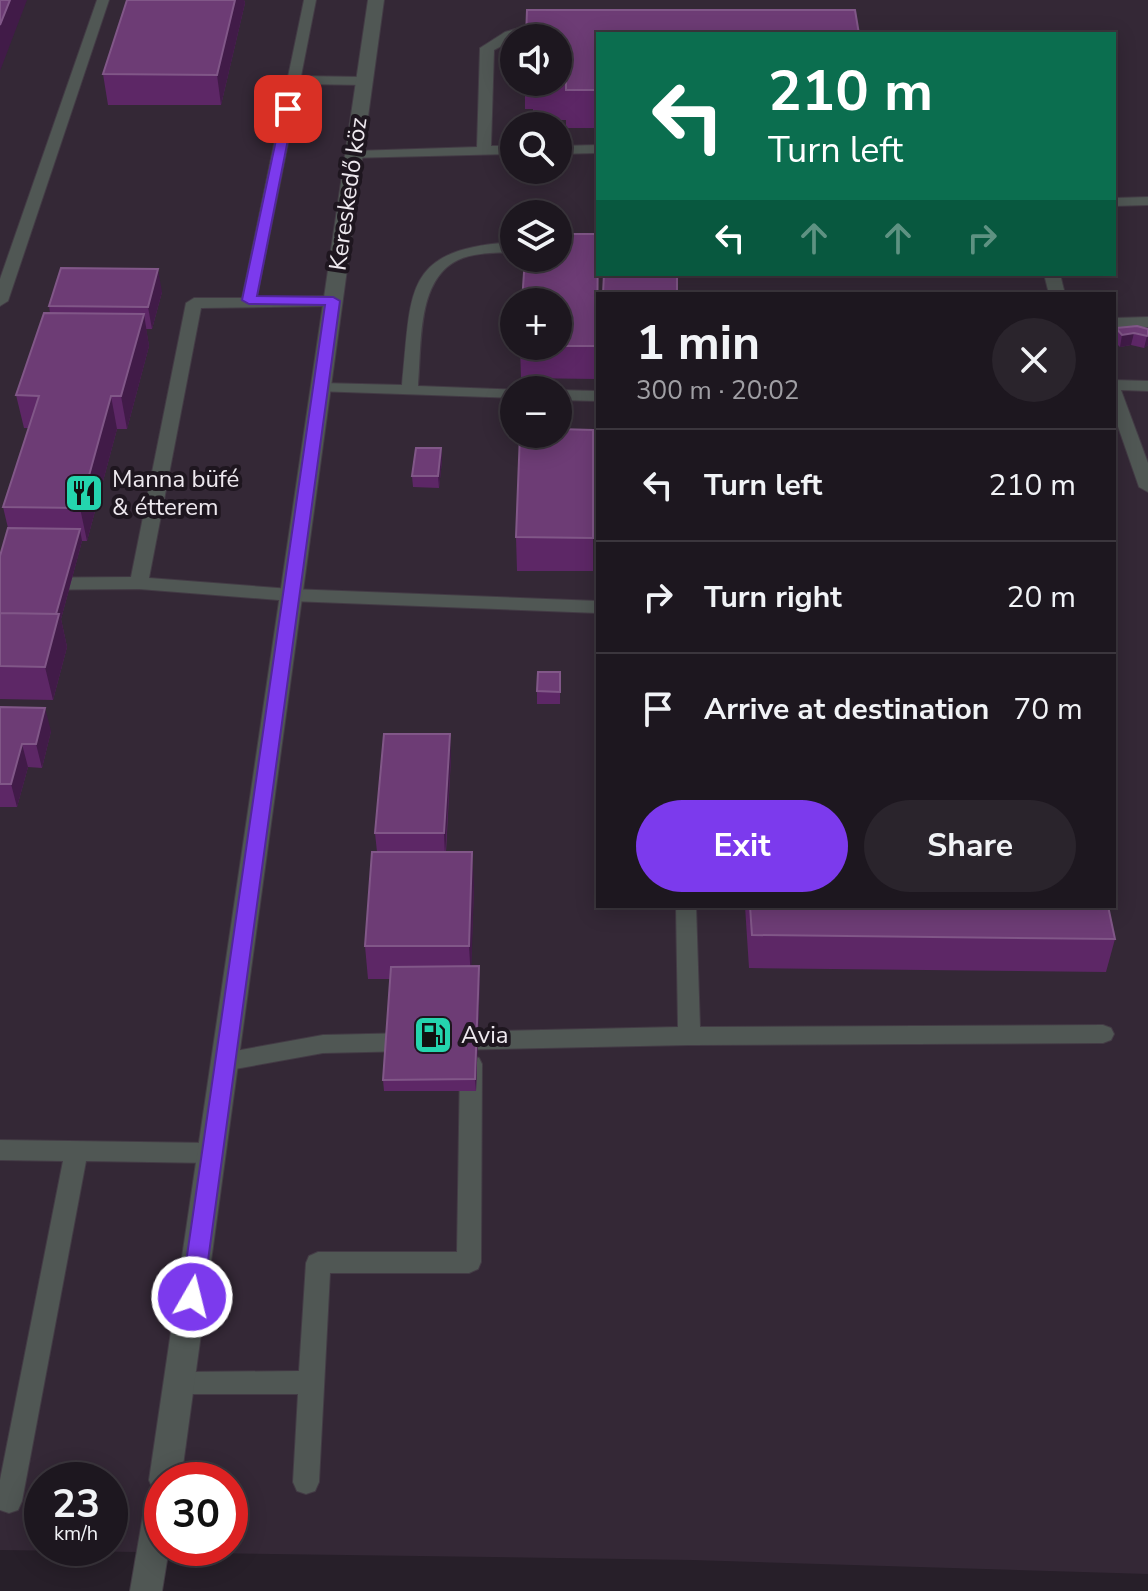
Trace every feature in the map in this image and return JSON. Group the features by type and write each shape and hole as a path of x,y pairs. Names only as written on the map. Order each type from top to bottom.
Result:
{"street":[{"name":"Kereskedő köz","path":"168,1462 376,0"},
{"path":"146,1591 150,1566"}],"lane":[{"path":"0,301 103,0"},
{"path":"249,300 310,0"},
{"path":"484,151 487,48 500,39"},
{"path":"293,80 364,81"},
{"path":"572,150 596,149"},
{"path":"354,155 500,150"},
{"path":"1116,202 1148,201"},
{"path":"410,388 424,281 439,261 469,250 500,248"},
{"path":"139,583 194,303 333,301"},
{"path":"1116,323 1148,322"},
{"path":"1116,385 1148,386"},
{"path":"321,388 500,392"},
{"path":"572,395 596,396"},
{"path":"1116,398 1148,487"},
{"path":"0,584 139,583 291,595 596,607"},
{"path":"686,908 689,1036"},
{"path":"224,1062 323,1044 689,1036 1103,1034"},
{"path":"306,1482 318,1263 469,1262 471,1040"},
{"path":"0,1150 211,1153"},
{"path":"9,1501 76,1151"},
{"path":"181,1383 311,1382"}],"shaded area":[{"path":"0,0 1148,0 1148,1574 692,1560 248,1554 248,1462 144,1462 144,1552 128,1552 128,1462 24,1462 24,1550 0,1550"}],"building":[{"path":"0,0 10,0 0,25"},
{"path":"127,0 235,0 217,75 103,74"},
{"path":"527,10 855,10 859,32 596,32 596,90 572,90 572,24 526,24"},
{"path":"572,234 596,234 596,346 572,346 572,288 523,288 524,272 572,272"},
{"path":"61,268 158,269 148,307 49,306"},
{"path":"604,276 677,276 677,292 603,292"},
{"path":"44,313 144,314 121,396 111,396 80,508 3,507 39,396 16,395"},
{"path":"1137,326 1148,329 1148,335 1122,335 1116,328"},
{"path":"572,429 593,430 593,538 516,537 519,448 572,448"},
{"path":"416,448 441,448 438,476 412,476"},
{"path":"8,528 80,529 56,614 0,613 0,556"},
{"path":"0,613 59,614 45,667 0,666"},
{"path":"538,672 560,672 560,692 537,691"},
{"path":"0,707 45,708 36,744 22,744 11,784 0,784"},
{"path":"384,734 450,734 444,833 375,833"},
{"path":"372,852 472,852 469,946 365,946"},
{"path":"750,908 1108,908 1115,939 752,935"},
{"name":"Avia","path":"479,966 475,1079 383,1080 391,967"}],"place":[{"name":"Manna büfé & étterem","path":"84,493"},
{"name":"Avia","path":"433,1035"}],"route":[{"path":"192,1297 333,301 249,300 288,109"}]}
